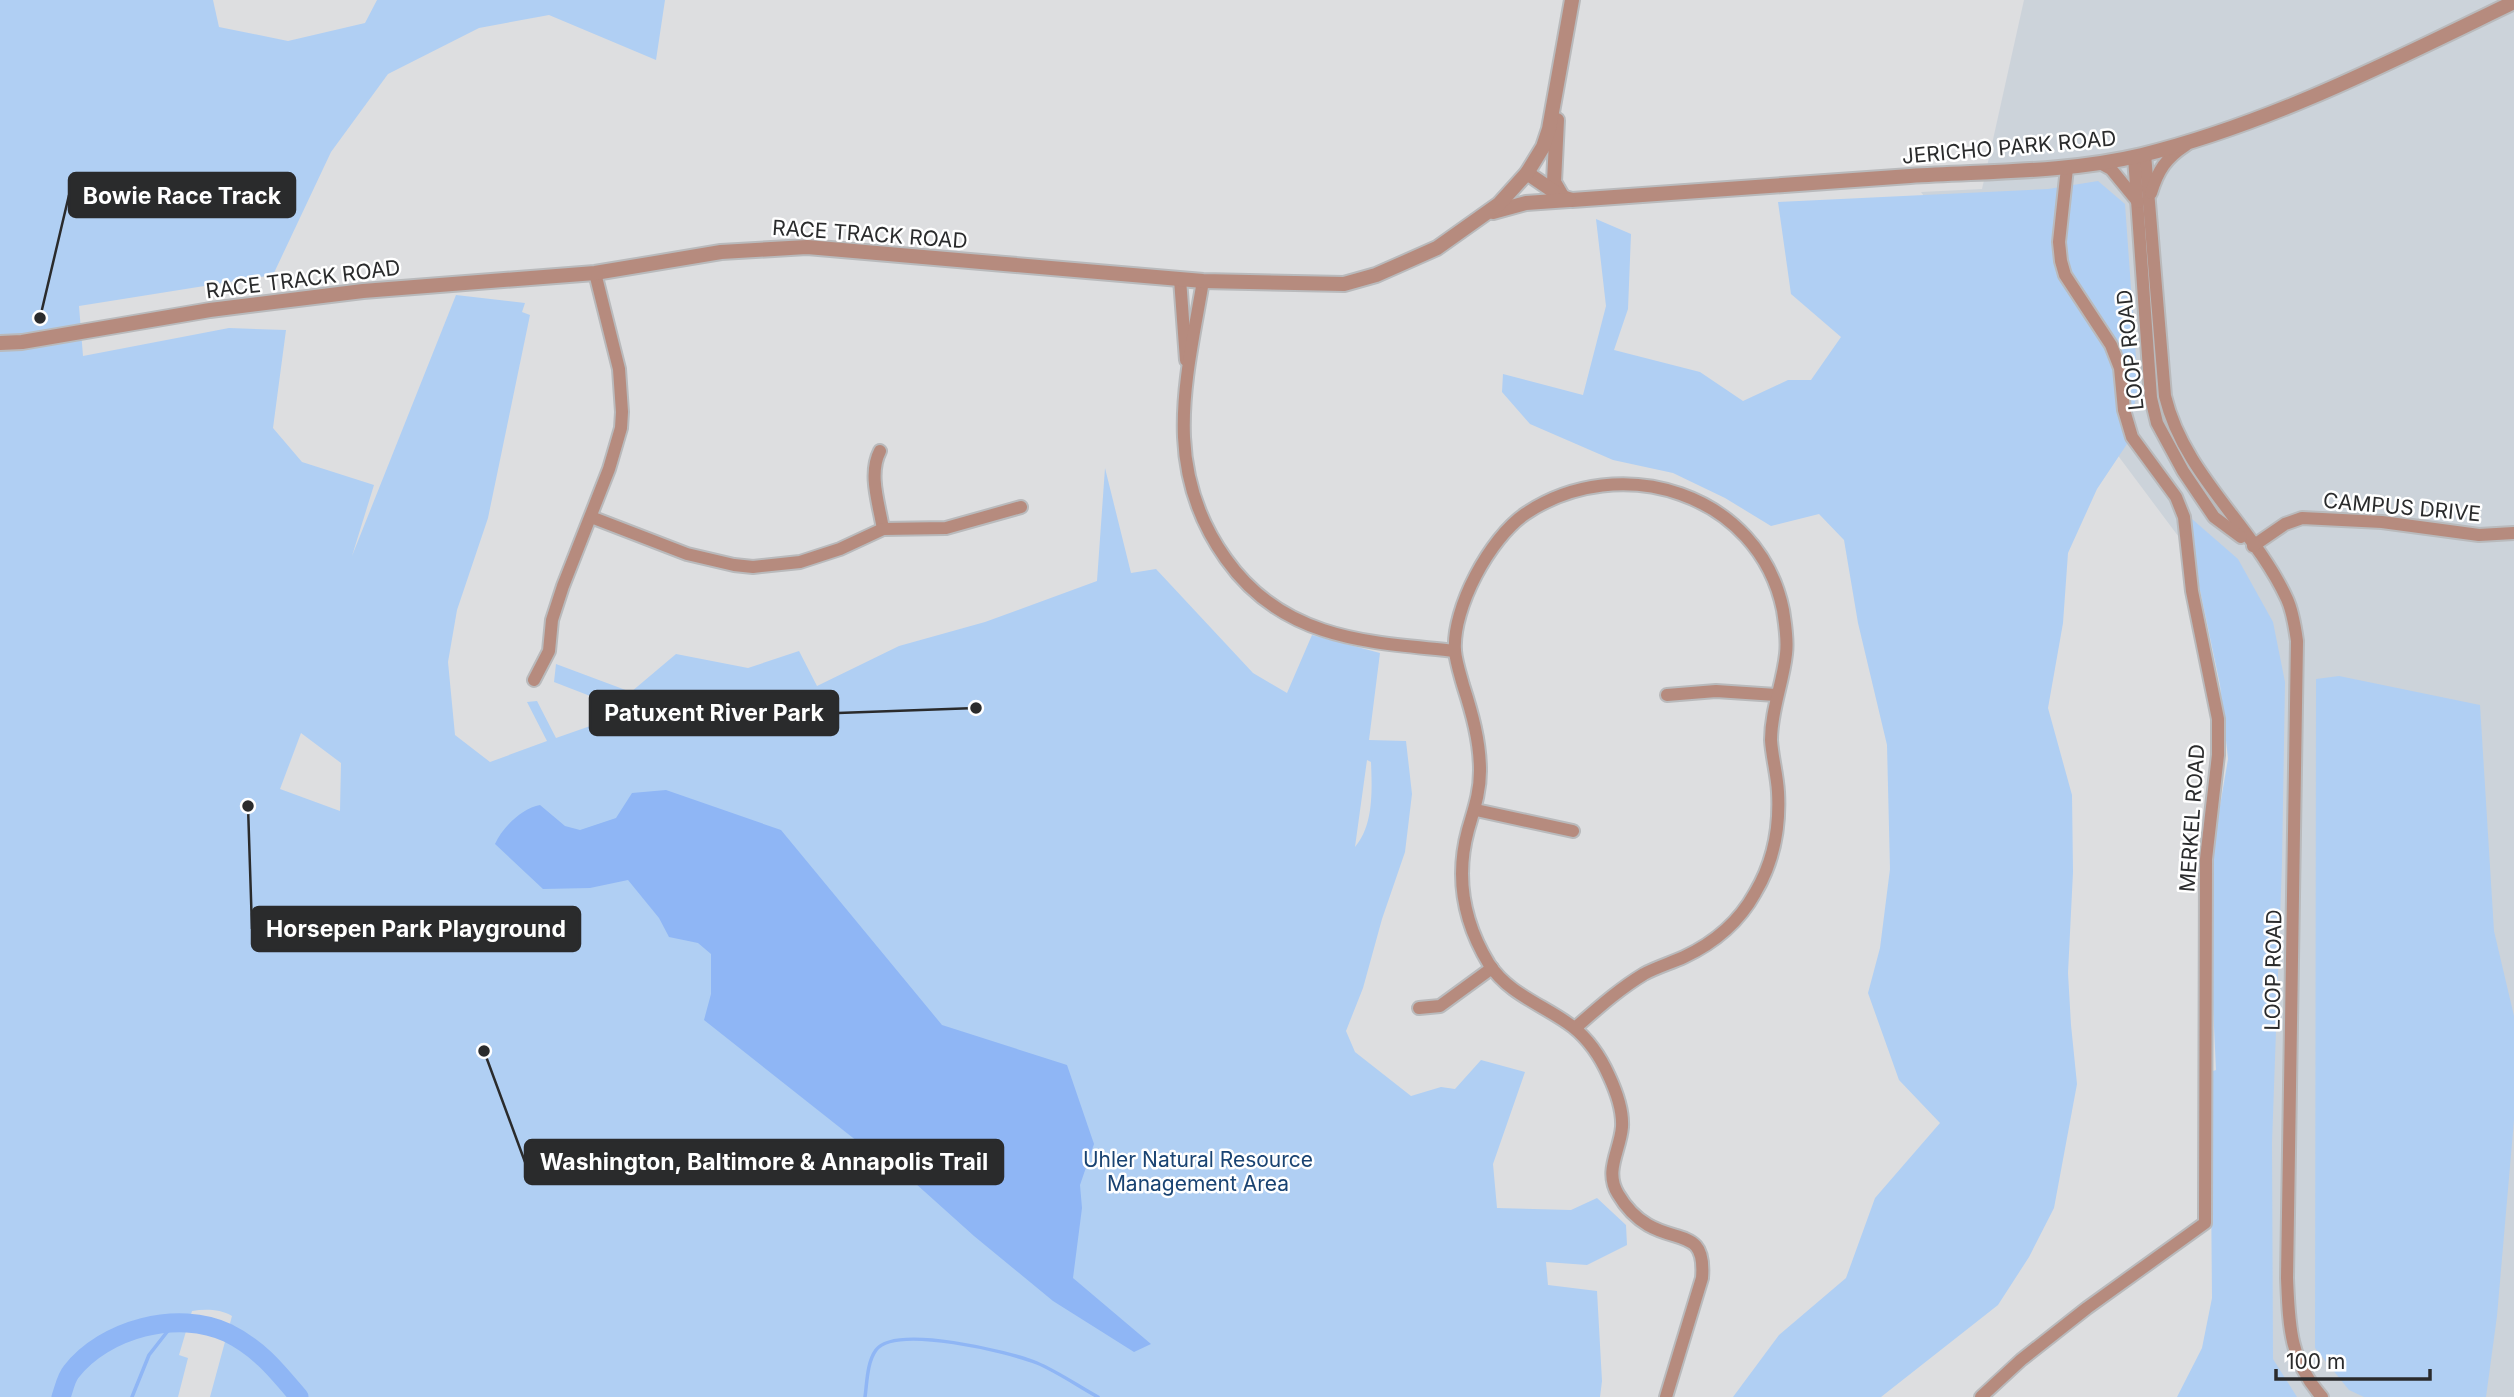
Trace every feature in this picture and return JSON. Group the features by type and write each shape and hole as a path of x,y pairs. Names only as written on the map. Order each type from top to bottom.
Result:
{"street":[{"name":"RACE TRACK ROAD","path":"0,343 22,342 273,302 477,280 595,273 721,252 807,247 1203,281 1344,284 1376,275 1437,248 1511,194 1543,147 1572,0"},
{"name":"JERICHO PARK ROAD","path":"1479,219 1505,208 1567,198 2067,168 2139,155 2267,115 2514,2"},
{"path":"1554,100 1558,112 1554,182 1567,198"},
{"path":"2100,163 2111,169 2143,201 2168,156 2195,139"},
{"name":"LOOP ROAD","path":"2139,155 2165,396 2170,418 2194,463 2273,574 2287,600 2297,641 2288,1315 2293,1349 2302,1370 2322,1397"},
{"name":"MERKEL ROAD","path":"1981,1397 2021,1360 2087,1308 2205,1223 2206,859 2218,755 2218,719 2192,591 2184,517 2176,496 2132,437 2124,410 2120,368 2111,345 2066,275 2061,261 2059,242 2067,168"},
{"path":"1527,173 1567,198"},
{"path":"534,680 549,651 552,620 574,555 617,446 622,412 616,350 595,273"},
{"path":"1180,279 1182,332 1188,374"},
{"path":"1203,281 1183,412 1183,445 1189,483 1216,544 1247,585 1269,604 1290,616 1324,631 1373,641 1455,651"},
{"path":"880,451 875,461 875,484 883,529"},
{"path":"1575,1028 1639,978 1690,954 1715,939 1736,920 1754,895 1768,865 1777,833 1778,793 1771,735 1776,695 1787,650 1784,620 1773,579 1757,553 1739,532 1706,503 1656,486 1626,482 1596,486 1552,499 1514,522 1500,537 1467,594 1456,631 1455,651 1478,744 1480,780 1476,810 1469,824 1461,862 1462,897 1472,932 1492,968 1516,991 1575,1028 1607,1070 1621,1112 1622,1126 1612,1168 1614,1187 1626,1206 1646,1224 1693,1241 1699,1246 1702,1278 1699,1293 1666,1397"},
{"path":"591,517 687,554 734,565 753,566 800,562 840,549 883,529 946,528 1021,507"},
{"name":"CAMPUS DRIVE","path":"2253,546 2285,524 2302,517 2382,522 2479,535 2514,533"},
{"path":"1667,695 1716,691 1776,695"},
{"path":"1476,810 1573,831"},
{"path":"1419,1008 1440,1006 1492,968"}],"shaded area":[{"path":"2024,0 2514,0 2514,1397 2257,1397 2247,631 1921,192 1982,189"}],"green space":[{"name":"Uhler Natural Resource Management Area","path":"0,0 213,0 219,27 288,41 365,23 377,0 665,0 656,60 549,15 479,28 388,74 331,152 273,275 79,306 83,356 229,328 286,330 273,428 302,462 374,485 352,556 456,295 525,303 522,312 530,315 488,518 457,610 448,662 455,735 490,762 547,741 527,702 537,701 556,738 596,724 616,706 554,682 556,664 631,692 676,654 748,668 799,651 817,686 899,646 985,622 1097,581 1105,468 1131,573 1156,569 1253,673 1287,693 1312,635 1380,653 1369,740 1406,741 1412,794 1405,852 1382,919 1363,988 1346,1031 1355,1052 1411,1096 1441,1087 1455,1089 1481,1060 1525,1072 1493,1164 1497,1208 1571,1210 1597,1198 1626,1225 1627,1245 1587,1265 1546,1262 1548,1285 1597,1291 1602,1381 1600,1397 210,1397 232,1316 207,1310 192,1311 179,1355 188,1358 178,1397 0,1397","holes":["301,733 341,763 340,811 280,789","1367,760 1371,762 1371,806 1366,828 1355,847"]},
{"path":"2098,181 2125,204 2138,386 2127,444 2097,489 2068,553 2063,623 2048,708 2072,795 2073,872 2068,973 2077,1084 2054,1208 2029,1257 1998,1305 1881,1397 1733,1397 1779,1335 1846,1278 1875,1198 1940,1123 1899,1080 1868,993 1880,948 1890,869 1887,745 1858,623 1844,540 1819,514 1771,526 1725,498 1673,473 1613,460 1530,424 1502,392 1503,374 1583,395 1606,306 1596,219 1631,234 1628,309 1614,350 1700,372 1743,401 1788,380 1811,380 1841,337 1791,294 1778,202 2048,189"},
{"path":"2192,519 2238,559 2273,622 2285,682 2282,863 2272,1143 2273,1359 2297,1397 2177,1397 2202,1348 2212,1298 2210,1072 2216,1070 2209,918 2215,835 2228,759 2220,685 2194,562"},
{"path":"2339,676 2480,705 2494,931 2514,1016 2514,1120 2497,1316 2486,1397 2364,1397 2349,1390 2315,1348 2316,679"}],"water":[{"path":"666,790 781,830 942,1025 1067,1065 1094,1144 1080,1185 1082,1208 1073,1278 1151,1344 1134,1352 1053,1301 915,1183 862,1145 704,1020 711,994 711,954 698,943 669,937 659,918 628,880 590,888 543,889 495,844 513,820 533,807 540,805 565,826 580,830 616,818 632,793"}],"waterway":[{"path":"61,1397 71,1372 102,1344 122,1334 165,1323 208,1326 239,1339 267,1361 299,1397"},
{"path":"132,1397 149,1355 174,1323"},
{"path":"865,1397 869,1366 876,1350 887,1343 905,1340 953,1343 1023,1358 1053,1371 1098,1397"}],"place":[{"name":"Bowie Race Track","path":"40,318"},
{"name":"Patuxent River Park","path":"976,708"},
{"name":"Horsepen Park Playground","path":"248,806"},
{"name":"Washington, Baltimore & Annapolis Trail","path":"484,1051"}]}
